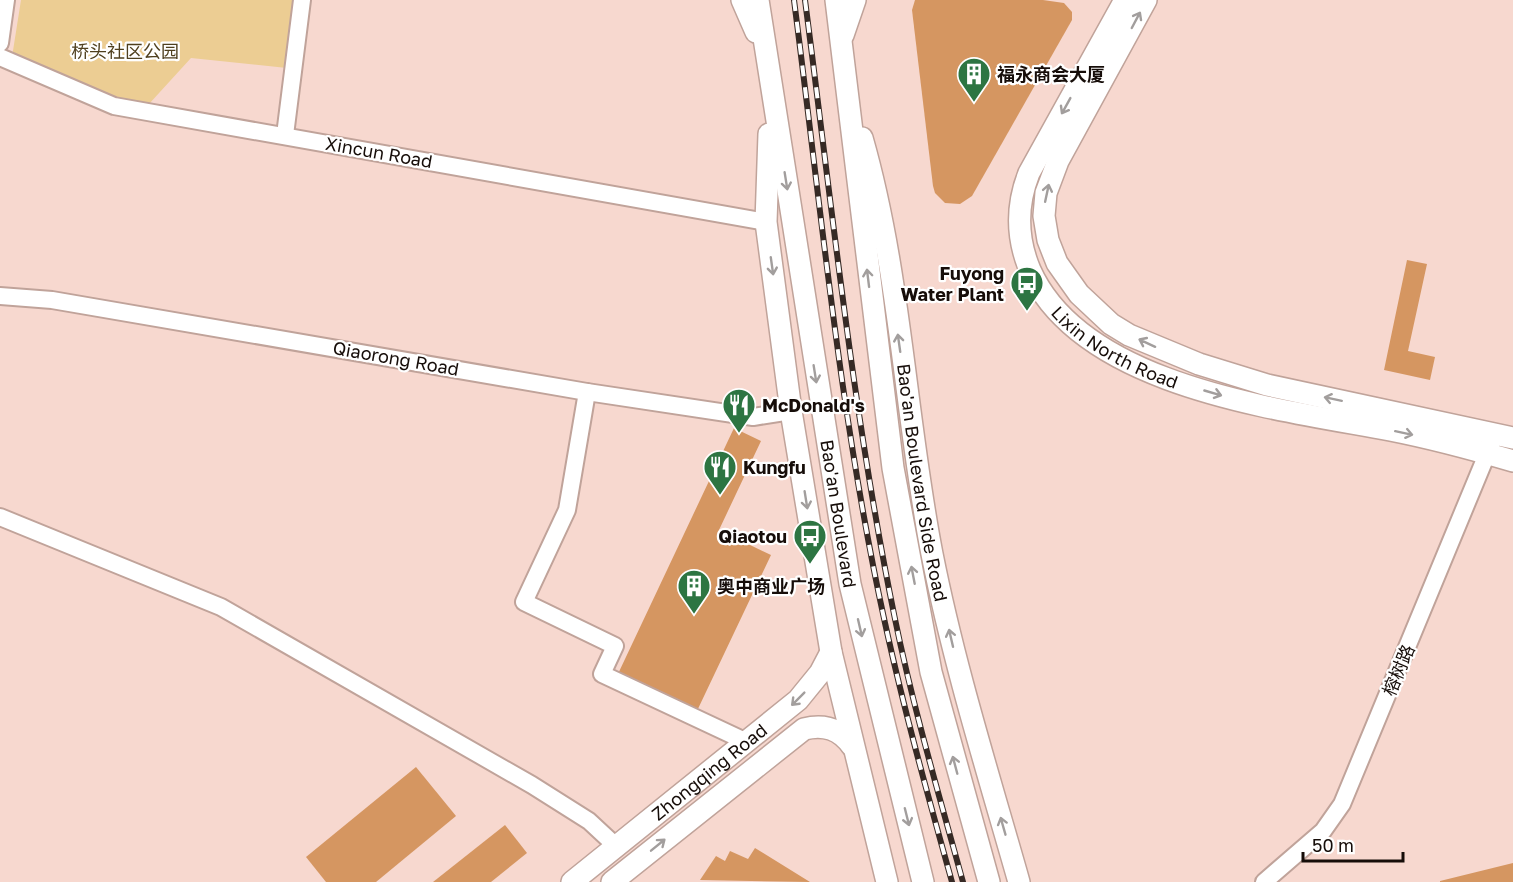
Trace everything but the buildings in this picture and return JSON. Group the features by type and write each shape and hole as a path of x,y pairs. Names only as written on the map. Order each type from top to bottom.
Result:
{"main road":[{"path":"742,0 766,54"},
{"name":"Bao'an Boulevard","path":"759,0 850,584 923,882"},
{"path":"836,0 874,326 897,490 931,672 989,882"},
{"path":"841,44 855,0"},
{"name":"Lixin North Road","path":"1125,0 1112,10 1029,173 1019,204 1019,234 1024,255 1039,287 1057,312 1076,330 1116,356 1192,387 1253,405 1392,431 1513,461"},
{"name":"Lixin North Road","path":"1146,0 1058,161 1046,193 1044,216 1048,240 1057,263 1079,294 1111,324 1129,335 1199,364 1267,385 1504,435"},
{"name":"Bao'an Boulevard Side Road","path":"845,78 884,222 913,441 932,554 967,705 1019,882"},
{"path":"770,82 766,222 791,411 831,652 852,746 887,882"},
{"name":"Zhongqing Road","path":"573,882 787,710 810,688 831,652"},
{"name":"Zhongqing Road","path":"612,882 804,729 828,727 846,738 852,746"},
{"path":"701,778 717,798"}],"street":[{"path":"0,43 6,0"},
{"path":"285,135 302,0"},
{"name":"Xincun Road","path":"0,57 114,106 766,222"},
{"name":"Qiaorong Road","path":"0,296 52,300 587,392 753,417 791,411"},
{"path":"587,392 567,510 524,602 615,646 602,674 747,742"},
{"name":"榕树路","path":"1264,882 1323,831 1342,804 1488,453 1504,435"},
{"path":"0,518 221,607 532,785 589,821 617,847"}],"green space":[{"name":"桥头社区公园","path":"21,0 296,0 287,68 191,58 149,104 115,102 12,57"}],"railway":[{"path":"794,0 833,313 869,546 900,688 952,882"},
{"path":"805,0 844,311 880,542 910,685 963,882"}],"place":[{"name":"福永商会大厦","path":"974,103"},
{"name":"Fuyong Water Plant","path":"1027,312"},
{"name":"McDonald's","path":"739,434"},
{"name":"Kungfu","path":"720,496"},
{"name":"Qiaotou","path":"810,565"},
{"name":"奥中商业广场","path":"694,615"}]}
